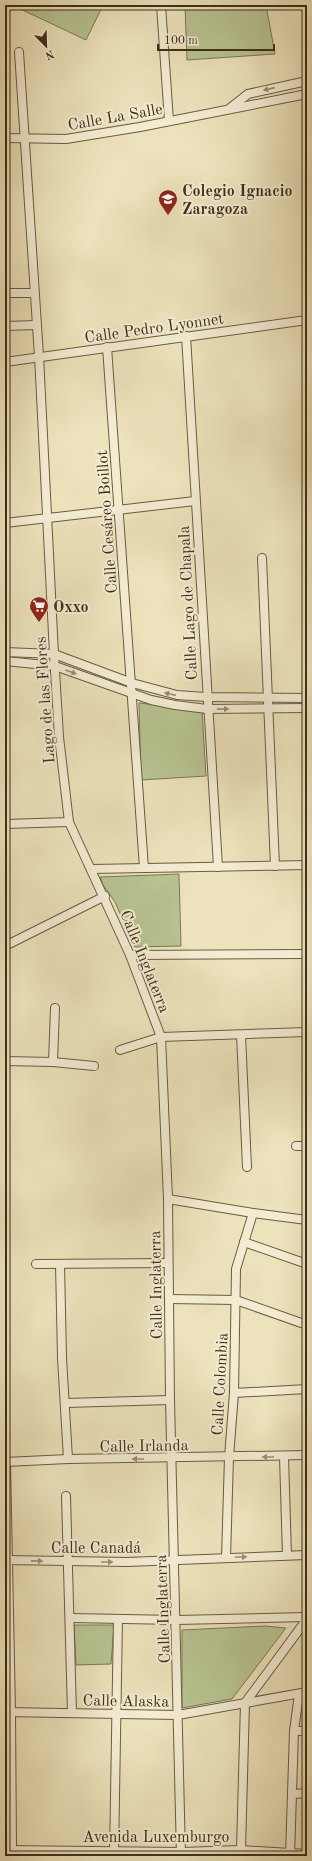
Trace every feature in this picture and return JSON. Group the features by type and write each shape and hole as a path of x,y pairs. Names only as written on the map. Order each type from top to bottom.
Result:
{"street":[{"path":"160,5 170,121"},
{"name":"Lago de las Flores","path":"19,52 39,356 46,518 59,737 69,822 91,869"},
{"name":"Calle La Salle","path":"229,109 248,94 307,81"},
{"name":"Calle La Salle","path":"5,138 66,139 170,121 307,94"},
{"path":"5,293 34,293"},
{"name":"Calle Pedro Lyonnet","path":"5,362 39,356 307,320"},
{"path":"5,326 37,325"},
{"name":"Calle Lago de Chapala","path":"186,336 206,697 218,867"},
{"name":"Calle Cesáreo Boillot","path":"107,347 133,694 144,868"},
{"path":"5,524 195,501"},
{"path":"262,558 275,866"},
{"path":"5,652 54,654 132,683 177,695 206,697 307,698"},
{"path":"5,662 55,666 133,694 175,705 207,709 307,708"},
{"path":"5,824 69,822"},
{"path":"91,869 307,865"},
{"name":"Calle Inglaterra","path":"91,869 105,896 130,955 161,1037 168,1199 170,1400 177,1620 181,1854"},
{"path":"5,946 105,896"},
{"path":"130,955 307,954"},
{"path":"53,1062 55,1008"},
{"path":"120,1050 161,1037 241,1036 307,1032"},
{"path":"241,1036 247,1167"},
{"path":"5,1061 53,1062 94,1066"},
{"path":"296,1146 307,1146"},
{"path":"168,1199 253,1214 307,1220"},
{"name":"Calle Colombia","path":"226,1558 229,1457 234,1393 236,1268 253,1214"},
{"path":"244,1242 307,1264"},
{"path":"36,1264 168,1263"},
{"path":"60,1264 62,1358 66,1403 68,1459"},
{"path":"169,1299 236,1300 307,1325"},
{"path":"234,1393 307,1389"},
{"path":"66,1403 170,1400"},
{"name":"Calle Irlanda","path":"5,1462 68,1459 172,1459 307,1455"},
{"path":"284,1456 287,1555"},
{"path":"5,1462 8,1850"},
{"path":"66,1496 72,1713"},
{"name":"Calle Canadá","path":"6,1560 68,1562 307,1555"},
{"path":"70,1618 177,1620 307,1618"},
{"path":"240,1854 245,1703 307,1618"},
{"path":"114,1853 118,1619"},
{"path":"290,1855 294,1794 294,1731 303,1693"},
{"name":"Calle Alaska","path":"8,1712 178,1715 303,1693"},
{"path":"294,1731 307,1731"},
{"path":"294,1794 307,1793"},
{"name":"Avenida Luxemburgo","path":"8,1850 181,1854 307,1854"}],"green space":[{"path":"12,5 103,5 86,40"},
{"path":"185,5 266,5 275,54 187,60"},
{"path":"139,703 202,710 206,776 141,780"},
{"path":"179,874 181,946 135,947 115,902 103,885 100,877"},
{"path":"74,1625 114,1625 111,1664 76,1665"},
{"path":"265,1626 286,1628 232,1699 182,1708 182,1630"}],"place":[{"name":"Colegio Ignacio Zaragoza","path":"168,216"},
{"name":"Oxxo","path":"39,623"}]}
